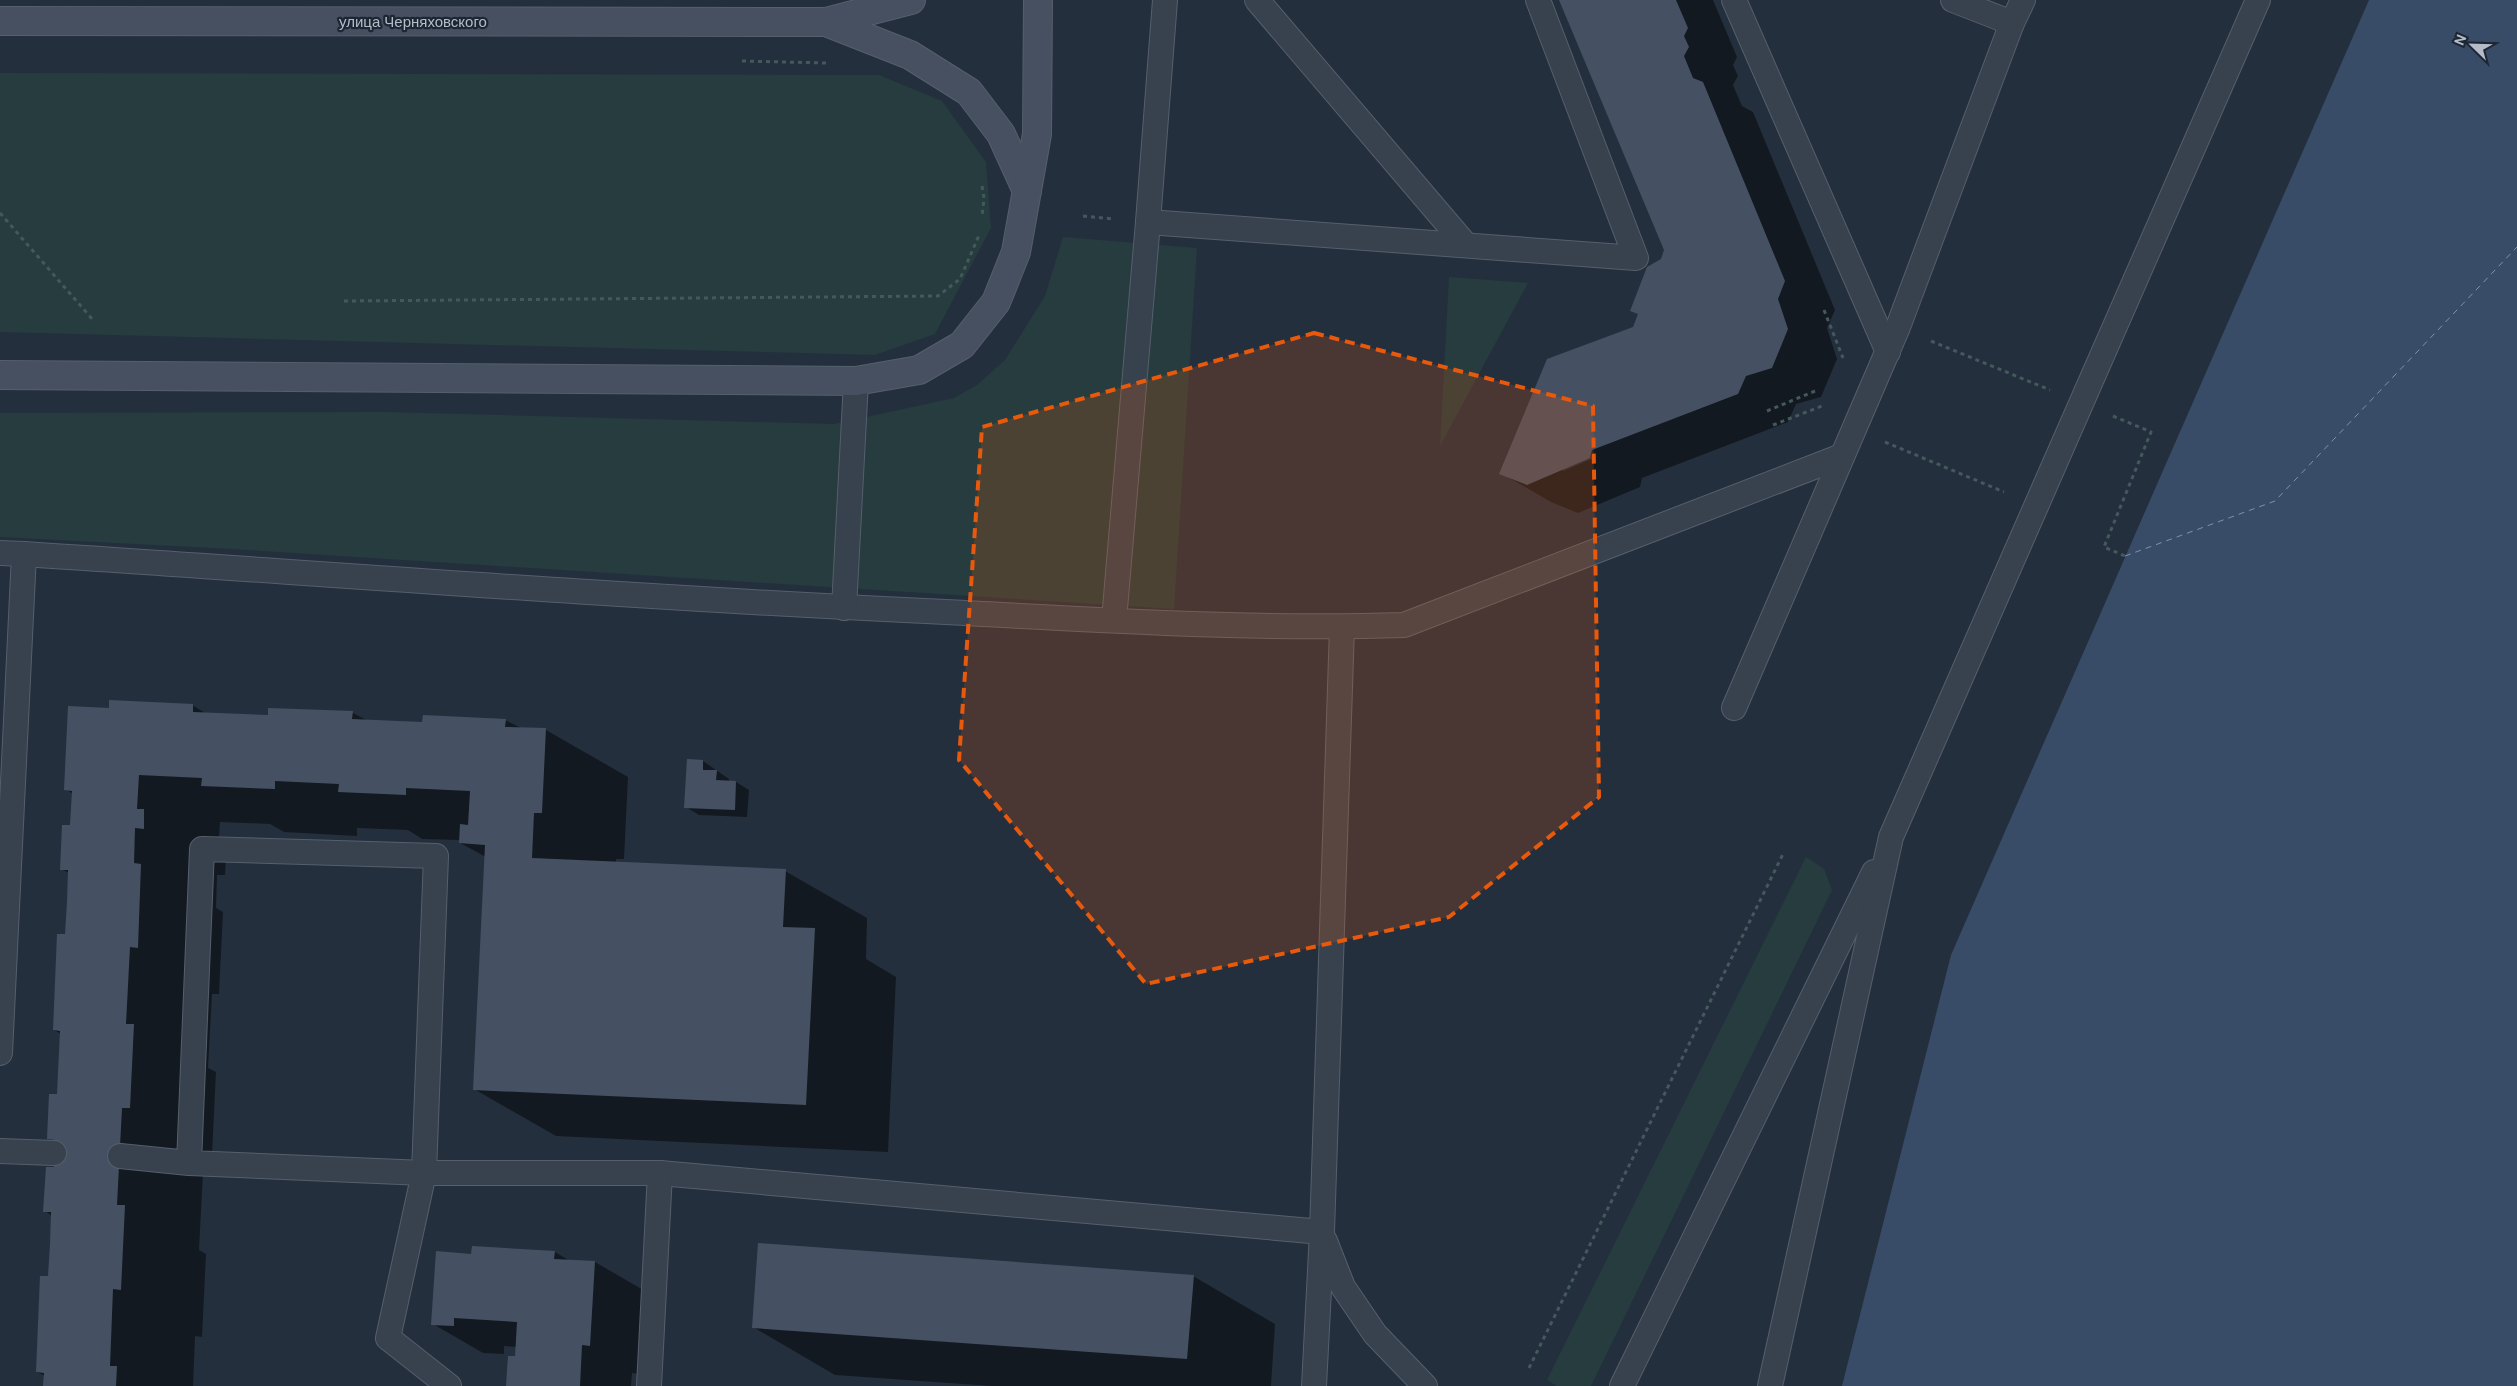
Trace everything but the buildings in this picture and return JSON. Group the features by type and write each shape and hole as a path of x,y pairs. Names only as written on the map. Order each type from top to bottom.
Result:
{"street":[{"path":"826,22 911,0"},
{"path":"0,375 856,381 919,370 962,345 996,302 1016,252 1037,134 1038,0"},
{"name":"улица Черняховского","path":"0,21 826,22"},
{"path":"826,22 910,55 969,92 1001,134 1027,191"}],"lane":[{"path":"1114,620 1165,0"},
{"path":"1257,0 1465,244"},
{"path":"1148,222 1636,258 1538,0"},
{"path":"1734,0 1888,352"},
{"path":"1953,0 2012,23"},
{"path":"1734,708 1888,352 2012,23 2023,0"},
{"path":"1622,1386 1891,837 2080,402 2258,0"},
{"path":"844,608 856,381"},
{"path":"0,553 844,608 1114,620 1342,627 1404,626 1842,456"},
{"path":"0,1052 24,554"},
{"path":"1314,1386 1322,1232 1342,627"},
{"path":"1770,1386 1891,837"},
{"path":"189,1164 202,849 436,856 424,1173 388,1338 449,1386"},
{"path":"0,1151 54,1153"},
{"path":"120,1156 189,1164 424,1173 660,1173 1322,1232"},
{"path":"649,1386 660,1173"},
{"path":"1322,1232 1343,1287 1375,1334 1425,1386"}],"path":[{"path":"735,61 833,63"},
{"path":"980,179 984,198 982,222"},
{"path":"0,213 93,320"},
{"path":"344,301 938,296 960,279 981,230"},
{"path":"1824,310 1843,358"},
{"path":"1898,327 2151,432 2104,547 2126,556"},
{"path":"1767,410 1816,391"},
{"path":"1773,425 1822,406"},
{"path":"1854,430 2035,505"},
{"path":"1529,1368 1784,852"}],"highlighted area":[{"path":"1314,333 1593,406 1599,797 1449,917 1146,984 959,760 982,427"}],"green space":[{"path":"0,73 879,75 942,101 986,162 991,228 935,334 875,355 0,332"},
{"path":"1063,237 1197,248 1174,609 232,549 0,537 0,413 384,412 834,424 954,398 977,385 1005,360 1045,296"},
{"path":"1449,277 1528,283 1440,446"},
{"path":"1806,857 1824,869 1832,890 1591,1386 1557,1386 1547,1380"}],"water":[{"path":"2369,0 2517,0 2517,1386 1842,1386 1951,955"}],"ferry route":[{"path":"2125,556 2275,501 2517,247"}]}
